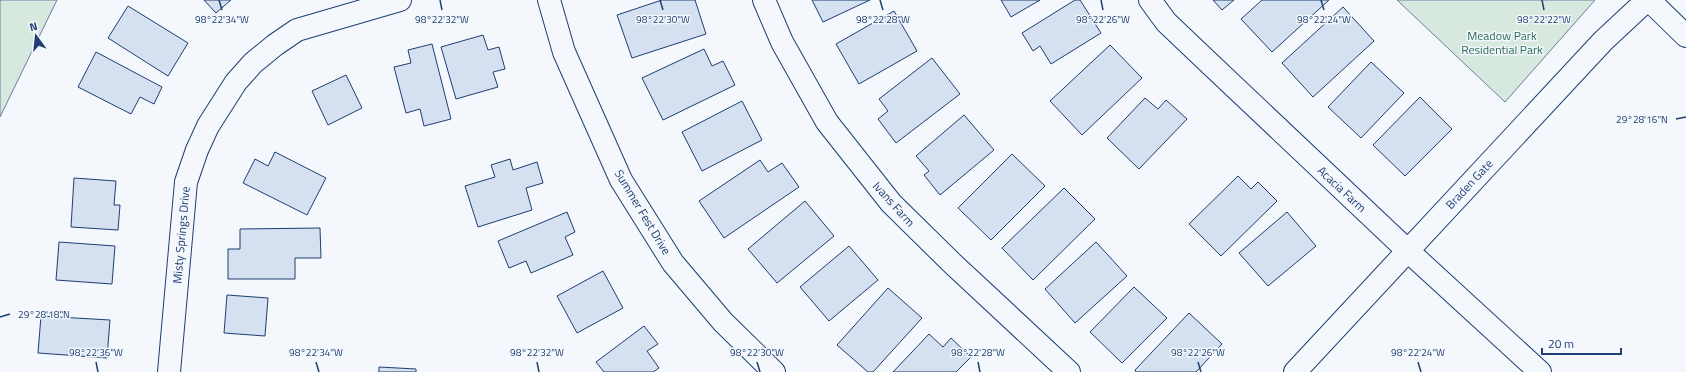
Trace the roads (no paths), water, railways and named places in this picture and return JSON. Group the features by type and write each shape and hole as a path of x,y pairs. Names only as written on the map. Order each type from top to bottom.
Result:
{"street":[{"name":"Misty Springs Drive","path":"169,372 186,182 197,150 208,126 236,82 253,63 297,30 400,0"},
{"name":"Summer Fest Drive","path":"549,0 564,52 621,180 673,263 723,322 774,372"},
{"name":"Ivans Farm","path":"764,0 782,42 827,122 891,203 953,264 1069,372"},
{"name":"Acacia Farm","path":"1150,0 1166,22 1408,251 1540,372"},
{"name":"Braden Gate","path":"1295,372 1603,41 1648,0"},
{"path":"1648,0 1686,36"}],"park label":[{"name":"Meadow Park Residential Park","path":"1502,42"}]}
